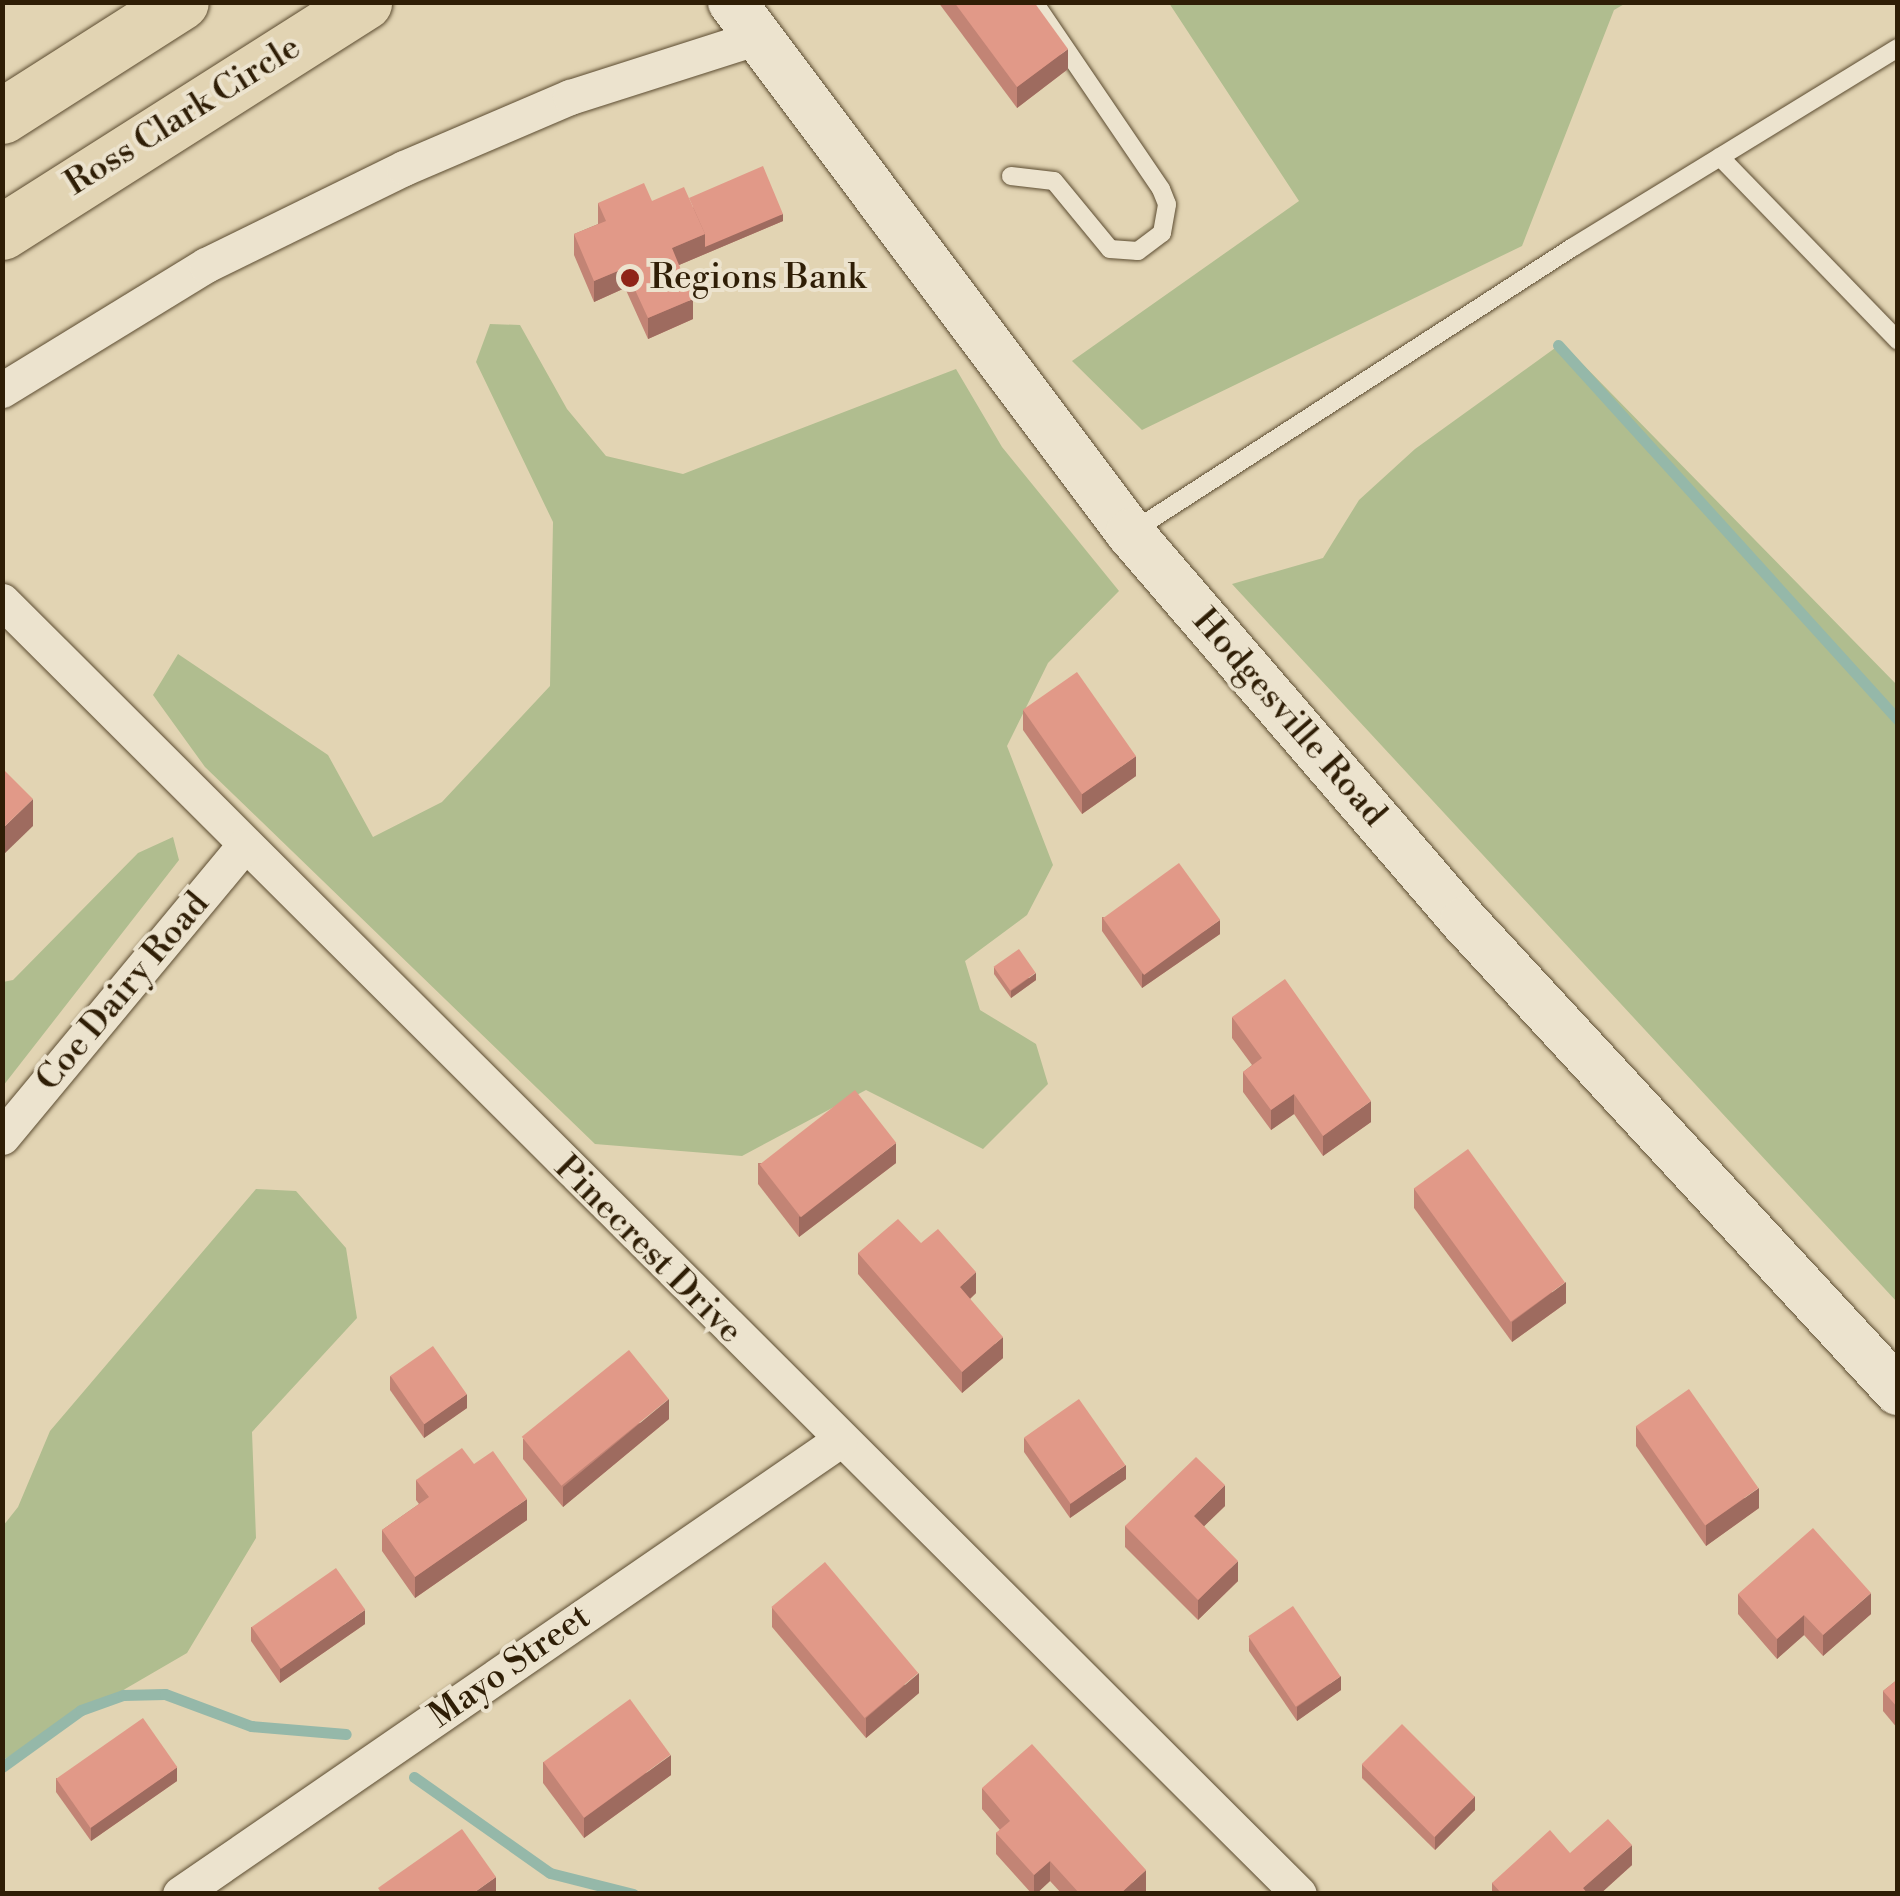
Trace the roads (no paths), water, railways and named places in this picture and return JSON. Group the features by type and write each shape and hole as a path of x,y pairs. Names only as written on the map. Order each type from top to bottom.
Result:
{"highway":[{"path":"2,116 180,2"},
{"name":"Ross Clark Circle","path":"2,232 364,2"}],"street":[{"path":"2,390 206,264 404,168 745,20"},
{"name":"Hodgesville Road","path":"745,20 1130,532 1476,933 1898,1391"},
{"name":"Pinecrest Drive","path":"2,601 242,847 1299,1894"},
{"name":"Coe Dairy Road","path":"2,1137 242,847"},
{"name":"Mayo Street","path":"180,1894 840,1440"}],"lane":[{"path":"1011,176 1054,181 1110,249 1138,250 1162,233 1167,204 1161,189 1034,2"},
{"path":"1130,532 1898,48"},
{"path":"1720,157 1898,341"}],"waterway":[{"path":"1558,345 1898,720"},
{"path":"2,1767 81,1710 123,1695 165,1694 251,1726 346,1734"},
{"path":"414,1777 550,1873 633,1894"}],"place":[{"name":"Regions Bank","path":"630,278"}]}
